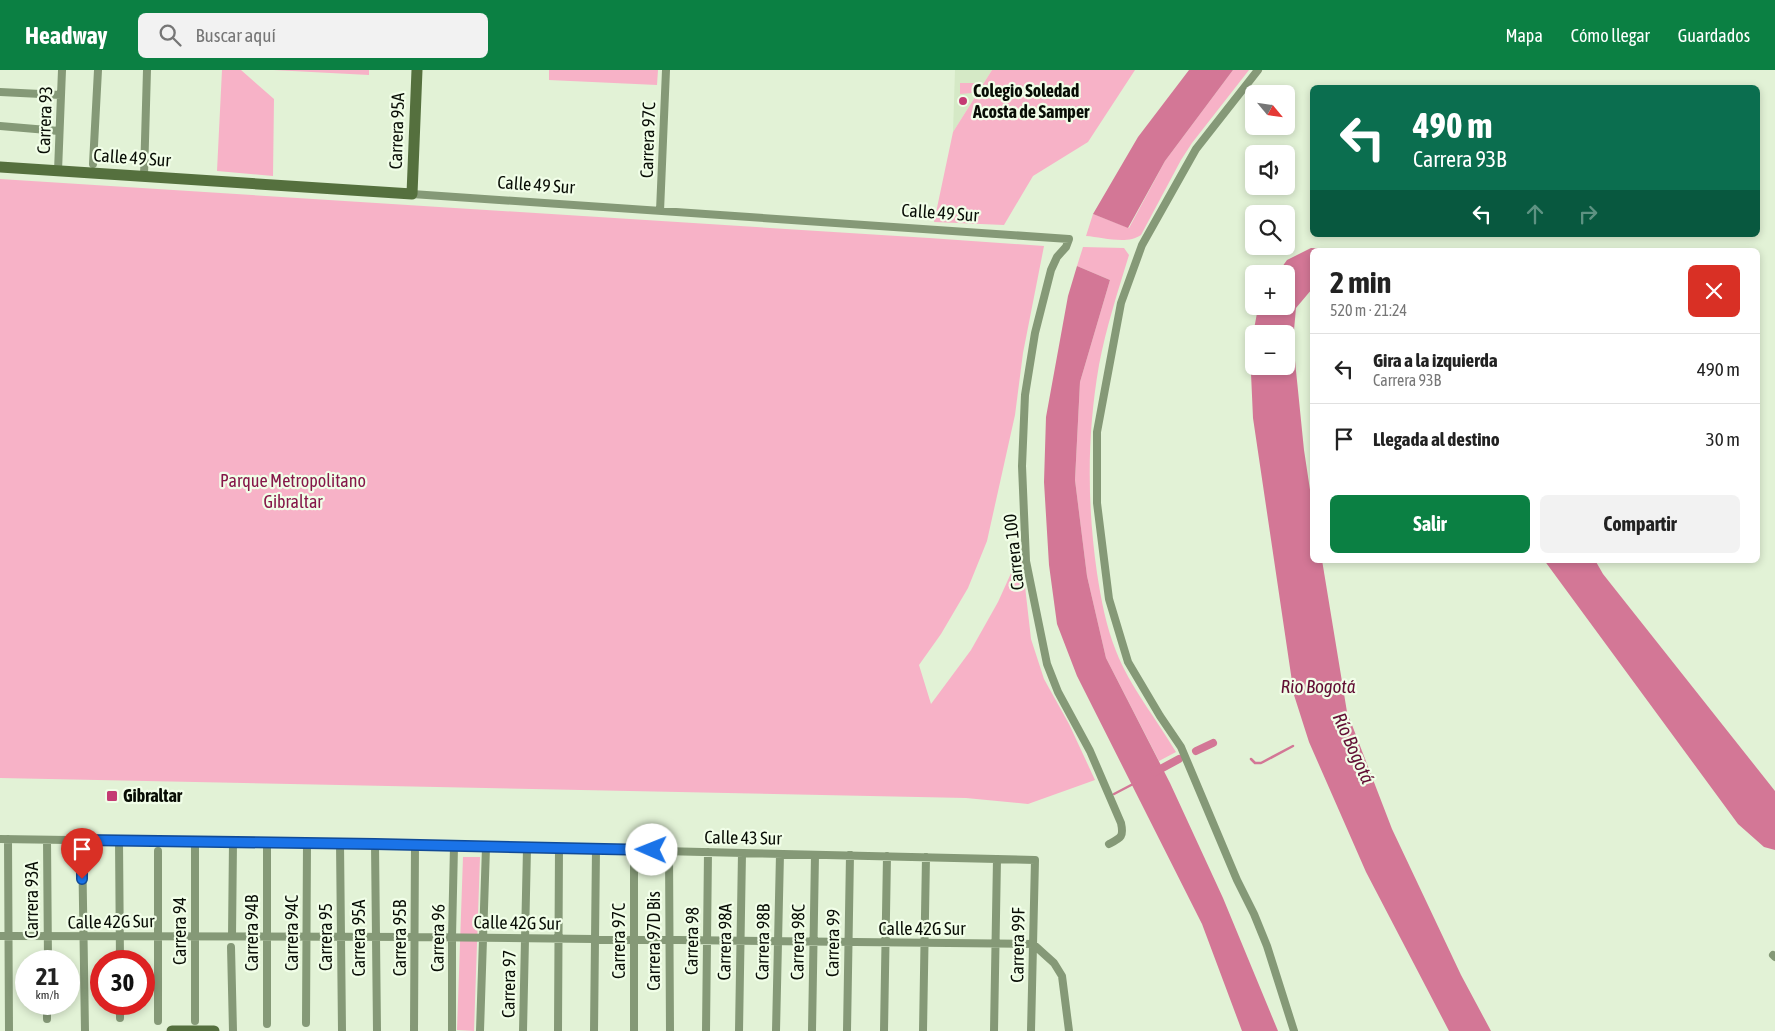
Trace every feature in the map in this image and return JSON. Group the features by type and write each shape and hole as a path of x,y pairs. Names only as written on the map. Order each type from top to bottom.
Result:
{"street":[{"name":"Carrera 93","path":"58,170 62,70"},
{"path":"93,164 98,70"},
{"path":"144,176 147,70"},
{"name":"Carrera 95A","path":"412,194 417,70"},
{"name":"Carrera 97C","path":"660,211 666,70"},
{"path":"1258,70 1196,149 1142,245 1121,304 1097,432 1097,503 1109,599 1128,662 1181,747 1237,880 1257,922 1294,1031"},
{"path":"0,92 61,95"},
{"path":"0,126 59,131"},
{"name":"Calle 49 Sur","path":"0,167 1069,239"},
{"name":"Carrera 100","path":"1069,239 1066,247 1057,256 1051,270 1035,333 1025,395 1022,466 1026,561 1047,664 1058,692 1090,752 1121,823 1123,832 1120,838 1109,844"},
{"path":"4,839 9,936 9,1031"},
{"name":"Calle 43 Sur","path":"4,839 340,843 1035,860"},
{"name":"Carrera 93A","path":"47,840 48,950"},
{"path":"82,840 85,1031"},
{"path":"119,841 120,950"},
{"name":"Carrera 94","path":"195,841 195,1028"},
{"path":"232,936 233,842"},
{"name":"Carrera 94B","path":"267,843 267,1024"},
{"name":"Carrera 94C","path":"306,1023 307,843"},
{"name":"Carrera 95","path":"340,843 342,1031"},
{"name":"Carrera 95A","path":"375,844 377,1031"},
{"name":"Carrera 95B","path":"414,1031 415,845"},
{"name":"Carrera 96","path":"452,1031 454,846"},
{"path":"480,1031 486,847"},
{"name":"Carrera 97","path":"523,1031 527,848"},
{"path":"558,1031 559,848"},
{"path":"594,1031 596,849"},
{"name":"Carrera 97C","path":"634,850 634,1031"},
{"name":"Carrera 97D Bis","path":"669,851 670,1031"},
{"path":"158,852 158,1021"},
{"name":"Carrera 98","path":"706,1031 708,852"},
{"name":"Carrera 98A","path":"739,1031 742,853"},
{"name":"Carrera 98B","path":"776,1031 780,854"},
{"name":"Carrera 98C","path":"812,1031 815,854"},
{"name":"Carrera 99","path":"847,1031 850,855"},
{"path":"884,1031 887,856"},
{"path":"923,1031 926,857"},
{"path":"994,1031 997,859"},
{"name":"Carrera 99F","path":"1031,1031 1035,860"},
{"name":"Calle 42G Sur","path":"0,936 83,938 121,936 452,937 740,942 1033,944"},
{"path":"1033,944 1054,963 1062,976 1069,1031"},
{"path":"231,947 233,1031"},
{"path":"172,1031 195,1028 214,1031"}],"shaded area":[{"name":"Colegio Soledad Acosta de Samper","path":"955,70 992,70 953,132"}],"green space":[{"path":"222,70 241,70 274,99 273,176 217,171"},
{"path":"273,70 369,70 369,75"},
{"path":"549,70 658,70 657,85 549,80"},
{"path":"992,70 1135,70 1088,142 1033,176 1004,225 934,222 953,132"},
{"path":"1233,70 1249,70 1192,143 1141,235 1129,240 1086,236 1093,214 1129,228 1165,161"},
{"path":"960,83 978,83 972,93 960,94"},
{"name":"Parque Metropolitano Gibraltar","path":"0,179 1044,246 1023,353 1015,415 987,541 968,588 941,634 919,665 931,704 971,650 998,602 1021,551 1031,639 1044,679 1069,724 1095,780 1028,804 966,798 0,778"},
{"path":"1083,247 1124,248 1129,255 1105,337 1095,391 1090,443 1091,521 1100,593 1112,642 1128,677 1176,752 1159,761 1106,658 1087,576 1075,480 1080,382 1110,280 1077,266"},
{"path":"463,857 480,857 474,1031 457,1030"}],"water":[{"path":"1189,70 1233,70 1165,161 1128,228 1093,214 1138,137"},
{"name":"Rio Bogotá","path":"1310,248 1310,291 1296,308 1294,325 1255,325 1257,315 1295,315 1295,265 1283,265 1287,260"},
{"path":"1077,266 1110,280 1080,382 1075,480 1087,576 1106,658 1170,783 1223,898 1278,1031 1242,1031 1202,924 1077,676 1057,624 1049,565 1044,482 1046,417 1068,296"},
{"name":"Rio Bogotá","path":"1295,361 1310,490 1310,563 1322,563 1347,712 1392,829 1461,975 1491,1031 1449,1031 1366,872 1309,742 1294,695 1253,418 1251,375 1295,375"},
{"path":"1546,563 1597,563 1603,574 1775,791 1775,850 1764,847 1738,824"}],"waterway":[{"path":"1196,751 1213,743"},
{"path":"1251,759 1255,763 1261,763 1293,746"},
{"path":"1155,772 1179,759"},
{"path":"1114,794 1135,783"}],"place":[{"name":"Colegio Soledad Acosta de Samper","path":"963,101"},
{"name":"Gibraltar","path":"112,796"}],"route":[{"path":"82,879 82,840 652,850"}],"water label":[{"name":"Río Bogotá","path":"1354,748"}]}
